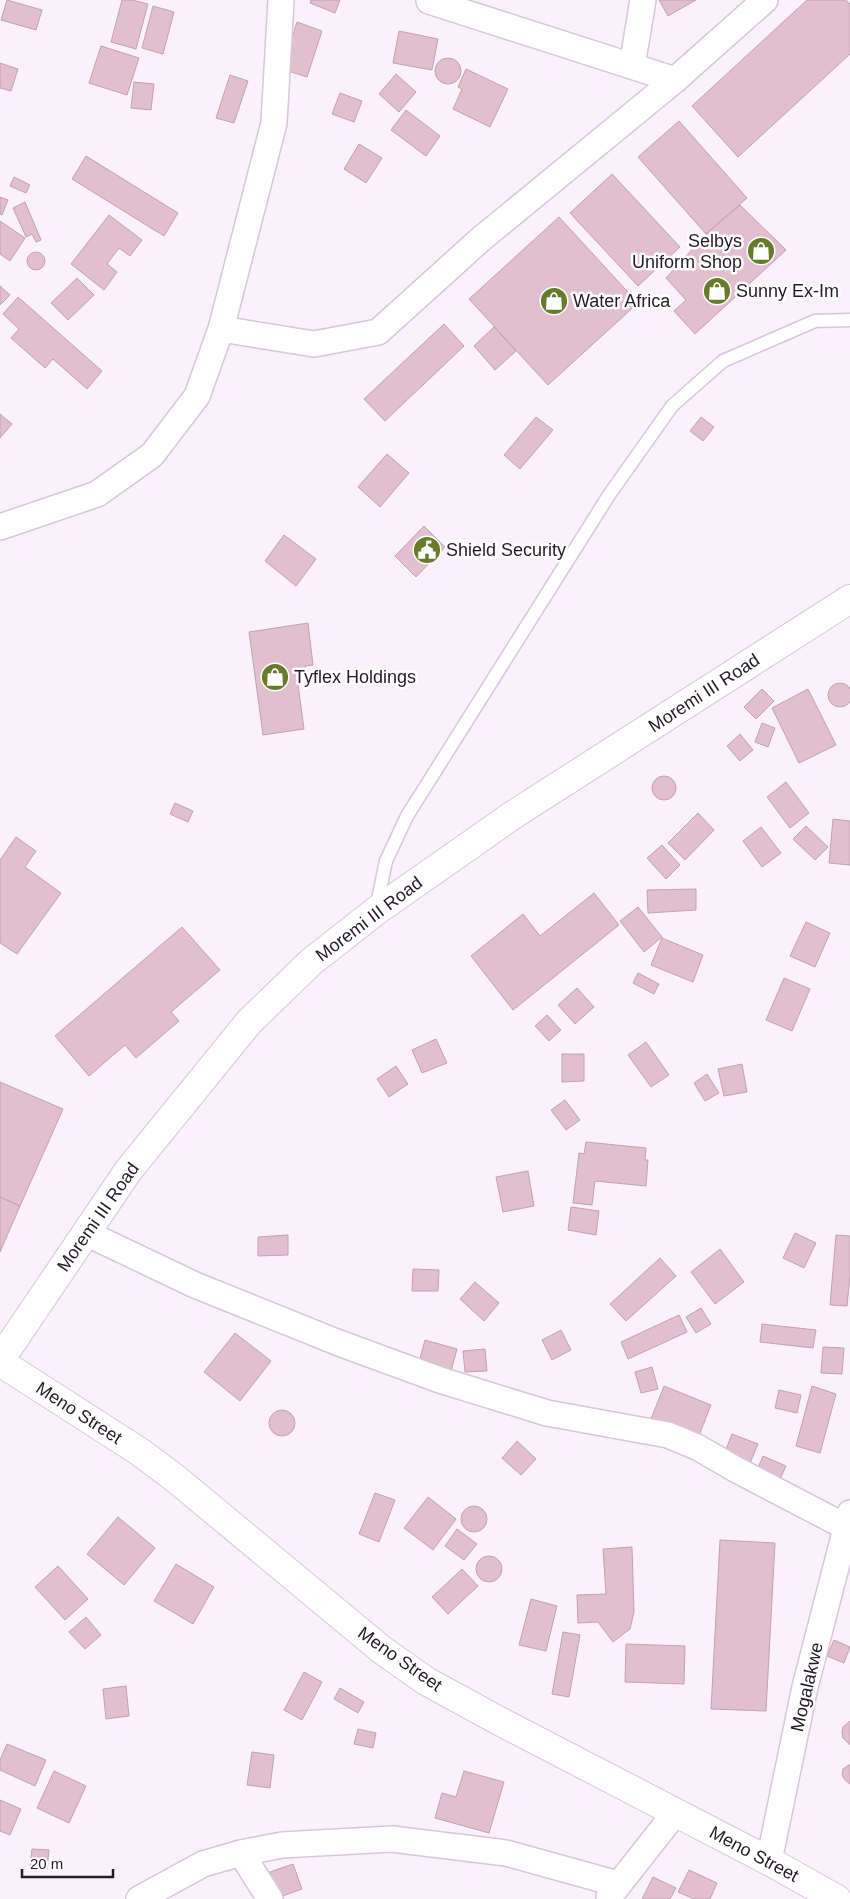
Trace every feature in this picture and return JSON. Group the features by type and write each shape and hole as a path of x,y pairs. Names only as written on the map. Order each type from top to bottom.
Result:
{"street":[{"path":"0,527 97,494 152,455 196,396 221,329 274,123 281,0"},
{"path":"632,66 643,0"},
{"path":"221,329 314,344 378,332 481,239 675,80 765,0"},
{"path":"429,1 675,80"},
{"name":"Moremi III Road","path":"0,1361 128,1171 250,1022 311,962 376,911 513,815 850,599"},
{"path":"86,1232 195,1285 338,1343 440,1380 547,1413 668,1435 685,1440 735,1469 848,1520"},
{"name":"Meno Street","path":"0,1361 140,1452 176,1479 382,1650 426,1681 838,1899"},
{"name":"Mogalakwe","path":"769,1861 805,1687 848,1520"},
{"path":"139,1899 203,1864 241,1852 282,1845 392,1839 506,1853 612,1892 675,1813"},
{"path":"241,1852 270,1899"}],"lane":[{"path":"376,911 386,861 407,816 609,495 672,406 722,361 815,321 850,320"}],"building":[{"path":"7,0 42,10 36,30 1,20"},
{"path":"122,0 132,0 148,4 136,49 111,42"},
{"path":"311,0 340,0 335,13 310,3"},
{"path":"659,0 696,0 668,16"},
{"path":"807,0 846,0 850,4 850,54 738,157 692,106"},
{"path":"153,6 174,12 163,54 142,48"},
{"path":"297,22 322,31 307,77 282,69"},
{"path":"399,31 438,39 432,70 393,63"},
{"path":"101,46 139,58 127,95 89,83"},
{"path":"448,58 457,62 461,71 457,80 448,84 439,80 435,71 439,62"},
{"path":"0,63 18,69 11,91 0,88"},
{"path":"466,69 508,89 490,127 453,109 462,89 458,87"},
{"path":"396,74 416,92 399,112 379,94"},
{"path":"230,75 248,81 234,123 216,118"},
{"path":"134,82 154,84 151,110 131,108"},
{"path":"340,93 362,101 354,122 332,114"},
{"path":"406,110 440,136 426,156 391,130"},
{"path":"679,121 747,198 706,234 638,157"},
{"path":"359,144 382,158 366,183 344,169"},
{"path":"86,156 178,213 164,236 72,179"},
{"path":"612,174 680,247 638,286 570,213"},
{"path":"14,177 30,185 26,193 10,186"},
{"path":"0,197 8,200 2,215 0,214"},
{"path":"25,202 41,240 36,242 32,234 26,237 13,208"},
{"path":"740,205 786,250 695,334 674,311 686,300 666,278 706,234"},
{"path":"109,215 142,240 130,256 119,248 107,264 117,272 104,290 71,264"},
{"name":"Water Africa","path":"559,217 638,303 548,385 469,299"},
{"path":"0,221 25,238 10,261 0,254"},
{"path":"32,252 40,252 45,257 43,268 32,270 27,265 27,257"},
{"path":"77,278 94,295 68,320 51,303"},
{"path":"0,286 10,295 0,305"},
{"path":"18,297 102,371 87,389 53,359 45,368 11,338 19,329 3,314"},
{"path":"444,324 464,346 385,421 364,399"},
{"path":"494,327 516,351 495,370 474,346"},
{"path":"0,414 12,424 0,438"},
{"path":"536,417 553,430 520,469 504,455"},
{"path":"701,417 714,427 703,441 690,431"},
{"path":"387,454 409,473 380,507 358,487"},
{"path":"424,526 445,547 416,577 395,556"},
{"path":"284,535 316,559 296,586 265,561"},
{"path":"308,623 313,665 305,666 306,675 297,677 304,729 263,735 249,632"},
{"path":"840,683 845,684 851,690 851,700 845,706 840,707 835,706 829,700 828,695 829,690 835,684"},
{"path":"762,689 774,701 756,719 744,707"},
{"path":"808,689 836,745 799,763 772,708"},
{"path":"762,723 775,728 768,747 755,742"},
{"path":"740,734 753,750 740,761 727,746"},
{"path":"664,776 673,779 676,788 673,797 664,800 655,797 652,788 655,779"},
{"path":"786,782 809,813 790,828 767,797"},
{"path":"175,803 193,811 188,822 170,814"},
{"path":"698,813 714,830 685,860 668,843"},
{"path":"833,819 850,821 850,865 829,863"},
{"path":"806,826 828,847 815,860 793,839"},
{"path":"761,827 781,853 762,867 743,841"},
{"path":"16,837 36,851 25,867 61,893 17,954 0,943 0,860"},
{"path":"662,845 680,865 666,879 647,858"},
{"path":"696,889 696,910 648,913 647,890"},
{"path":"594,893 619,925 513,1010 471,956 523,914 540,936"},
{"path":"638,907 662,937 644,952 620,921"},
{"path":"806,922 830,933 815,967 790,956"},
{"path":"182,927 220,970 171,1012 179,1021 136,1058 125,1045 89,1076 55,1036"},
{"path":"662,938 703,955 693,982 651,965"},
{"path":"638,973 659,984 654,994 633,983"},
{"path":"784,978 810,989 792,1031 766,1020"},
{"path":"577,988 594,1007 575,1024 558,1005"},
{"path":"547,1015 561,1030 549,1041 535,1026"},
{"path":"436,1039 447,1063 422,1073 412,1050"},
{"path":"646,1042 669,1075 651,1087 628,1055"},
{"path":"562,1054 584,1054 584,1081 562,1082"},
{"path":"742,1064 747,1092 724,1096 718,1069"},
{"path":"396,1066 408,1084 389,1097 377,1079"},
{"path":"707,1074 719,1093 705,1101 694,1083"},
{"path":"0,1082 63,1109 20,1206 0,1197"},
{"path":"565,1100 580,1120 566,1130 551,1110"},
{"path":"586,1142 646,1148 645,1160 648,1160 646,1186 595,1181 592,1205 573,1203 579,1153 584,1154"},
{"path":"528,1171 534,1206 503,1212 496,1177"},
{"path":"0,1197 20,1206 0,1252"},
{"path":"571,1207 599,1211 596,1235 568,1230"},
{"path":"795,1233 816,1243 804,1268 783,1258"},
{"path":"288,1235 288,1255 258,1256 258,1237"},
{"path":"836,1235 850,1236 850,1275 847,1306 830,1305"},
{"path":"720,1249 744,1282 715,1304 691,1272"},
{"path":"660,1258 676,1276 626,1321 610,1304"},
{"path":"413,1269 439,1270 438,1291 412,1291"},
{"path":"475,1282 499,1303 484,1321 460,1299"},
{"path":"701,1308 711,1324 696,1333 686,1317"},
{"path":"679,1315 687,1332 628,1359 621,1342"},
{"path":"762,1324 816,1330 813,1348 760,1342"},
{"path":"561,1330 571,1350 552,1360 542,1340"},
{"path":"235,1333 271,1361 240,1401 204,1372"},
{"path":"425,1340 457,1349 451,1371 419,1362"},
{"path":"823,1347 844,1348 842,1374 821,1373"},
{"path":"485,1349 487,1371 465,1372 463,1351"},
{"path":"652,1367 658,1389 641,1393 635,1372"},
{"path":"664,1386 711,1405 698,1438 651,1419"},
{"path":"812,1386 836,1394 820,1453 796,1446"},
{"path":"779,1390 801,1395 797,1413 775,1408"},
{"path":"282,1410 291,1414 295,1423 291,1432 282,1436 273,1432 269,1423 273,1414"},
{"path":"732,1434 758,1444 748,1468 723,1457"},
{"path":"517,1441 536,1459 521,1475 502,1458"},
{"path":"763,1456 786,1466 777,1486 754,1477"},
{"path":"375,1493 395,1500 379,1542 359,1534"},
{"path":"428,1497 456,1519 433,1550 404,1528"},
{"path":"474,1506 483,1510 487,1519 483,1528 474,1532 465,1528 461,1519 465,1510"},
{"path":"118,1517 155,1548 124,1585 87,1554"},
{"path":"457,1529 477,1544 464,1560 445,1546"},
{"path":"720,1540 775,1543 766,1711 711,1709"},
{"path":"632,1547 634,1612 630,1629 613,1642 598,1622 578,1623 577,1595 606,1594 603,1549"},
{"path":"489,1556 498,1560 502,1569 498,1578 489,1582 480,1578 476,1569 480,1560"},
{"path":"176,1564 214,1587 193,1624 154,1601"},
{"path":"58,1566 88,1599 65,1620 35,1587"},
{"path":"462,1569 478,1586 448,1614 432,1597"},
{"path":"531,1599 557,1606 546,1651 519,1645"},
{"path":"86,1617 101,1635 85,1649 69,1632"},
{"path":"563,1632 580,1635 569,1697 552,1694"},
{"path":"834,1640 850,1647 844,1663 827,1656"},
{"path":"626,1644 685,1646 684,1684 625,1682"},
{"path":"304,1672 322,1682 302,1720 284,1710"},
{"path":"126,1686 129,1716 106,1719 103,1689"},
{"path":"340,1688 364,1702 358,1713 334,1699"},
{"path":"850,1721 850,1745 843,1738 842,1733 843,1727"},
{"path":"358,1729 376,1733 373,1748 354,1744"},
{"path":"7,1744 46,1760 35,1786 0,1770 0,1760"},
{"path":"252,1752 274,1755 270,1788 247,1785"},
{"path":"849,1765 850,1784 842,1775 843,1769"},
{"path":"54,1771 86,1786 69,1823 37,1808"},
{"path":"464,1771 504,1782 489,1833 435,1818 442,1793 456,1797"},
{"path":"0,1800 21,1809 10,1835 0,1831"},
{"path":"32,1849 49,1850 47,1869 30,1868"},
{"path":"293,1864 302,1889 277,1898 267,1873"},
{"path":"689,1870 717,1883 710,1899 694,1899 678,1892"},
{"path":"653,1877 676,1888 670,1899 642,1899"}],"place":[{"name":"Selbys Uniform Shop","path":"761,251"},
{"name":"Sunny Ex-Im","path":"717,291"},
{"name":"Water Africa","path":"554,301"},
{"name":"Shield Security","path":"427,550"},
{"name":"Tyflex Holdings","path":"275,677"}]}
